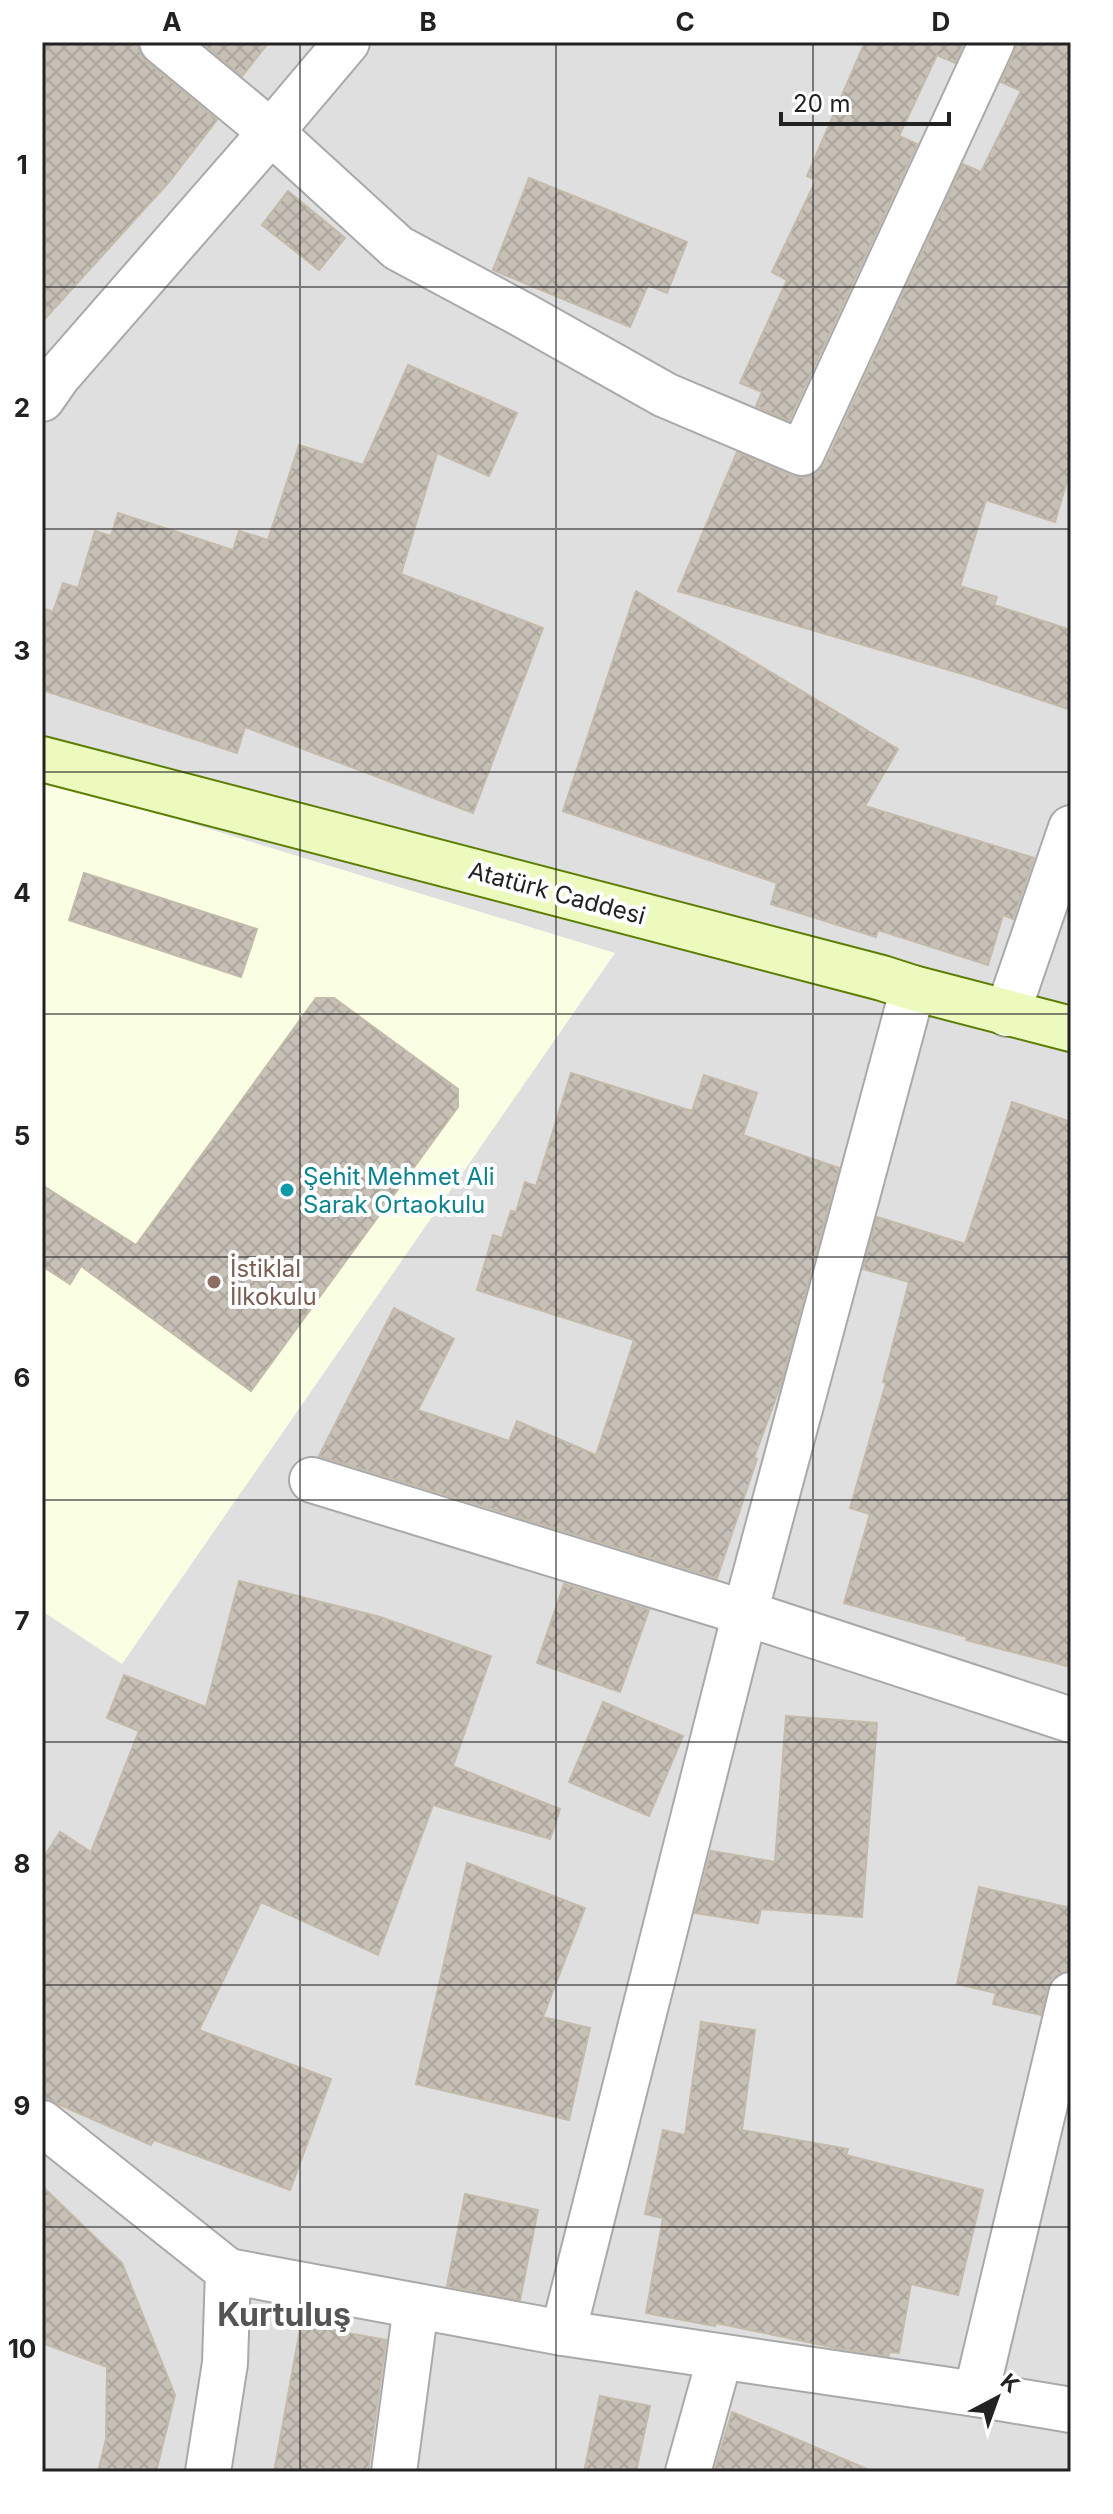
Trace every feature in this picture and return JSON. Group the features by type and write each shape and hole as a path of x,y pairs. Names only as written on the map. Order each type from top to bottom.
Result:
{"main road":[{"name":"Atatürk Caddesi","path":"42,759 1071,1029"}],"street":[{"path":"162,42 271,132 398,248 665,395 802,453 992,42"},
{"path":"47,379 271,132 347,42"},
{"path":"1007,1014 1071,828"},
{"path":"563,2333 745,1613 913,988"},
{"path":"312,1480 745,1613 1071,1720"},
{"path":"976,2394 1071,1995"},
{"path":"42,2123 228,2271 563,2333 1071,2410"},
{"path":"208,2472 225,2363 228,2271"},
{"path":"394,2472 416,2306"},
{"path":"688,2472 720,2357"}],"shaded area":[{"path":"42,42 1071,42 1071,2472 42,2472"},
{"name":"İstiklal İlkokulu","path":"42,778 615,953 122,1664 42,1611"}],"building":[{"path":"42,42 138,42 139,51 146,61 217,120 168,183 42,322"},
{"path":"201,42 269,42 242,76"},
{"path":"865,42 964,42 955,63 937,55 899,136 917,144 789,421 756,406 762,392 740,383 787,280 772,272 816,180 807,176"},
{"path":"1017,42 1071,42 1071,467 1055,522 986,500 960,586 997,597 994,605 1071,630 1071,710 973,677 678,591 737,452 792,476 804,478 816,474 825,464 963,164 981,172 1021,91 1001,82"},
{"path":"529,178 687,242 667,293 648,285 630,327 493,270"},
{"path":"288,191 345,238 319,270 262,225"},
{"path":"408,365 517,413 489,476 437,453 401,574 543,628 473,813 245,727 237,753 42,690 42,608 53,612 63,583 78,588 95,531 111,536 118,513 233,550 239,531 268,540 299,445 363,465"},
{"path":"636,591 898,749 865,806 1034,858 1013,919 1003,915 988,965 878,930 876,937 771,904 777,883 563,811"},
{"path":"84,873 257,929 241,977 69,920"},
{"name":"Şehit Mehmet Ali Sarak Ortaokulu","path":"316,998 334,998 458,1089 458,1107 251,1391 81,1266 70,1284 42,1266 42,1185 136,1245"},
{"path":"571,1073 692,1111 704,1075 757,1093 743,1135 839,1168 781,1384 754,1458 757,1459 717,1578 319,1456 394,1308 454,1339 418,1410 509,1441 517,1421 596,1455 634,1340 477,1290 493,1235 502,1238 511,1211 516,1212 525,1182 536,1186"},
{"path":"1012,1102 1071,1122 1071,1667 966,1640 967,1637 844,1603 870,1514 850,1508 886,1383 883,1382 909,1282 863,1269 877,1217 965,1244"},
{"path":"239,1581 380,1617 491,1656 453,1766 560,1809 550,1839 433,1805 378,1955 261,1902 199,2030 331,2079 290,2190 154,2140 151,2145 42,2097 42,1860 60,1832 91,1852 139,1731 107,1718 124,1675 206,1707"},
{"path":"564,1584 649,1610 620,1692 537,1663"},
{"path":"603,1702 683,1736 649,1816 569,1782"},
{"path":"786,1716 877,1723 862,1917 761,1909 758,1923 695,1913 711,1851 775,1862"},
{"path":"467,1863 585,1908 543,2017 590,2028 569,2120 416,2084"},
{"path":"979,1887 1071,1908 1071,1953 1067,1971 1052,1978 1041,2015 993,2004 996,1993 957,1984"},
{"path":"701,2022 755,2030 742,2130 848,2149 846,2155 983,2190 958,2295 911,2284 899,2353 890,2352 888,2356 836,2348 716,2323 715,2326 646,2313 663,2218 645,2214 663,2130 685,2135"},
{"path":"42,2186 122,2263 175,2395 156,2472 98,2472 106,2439 107,2367 42,2343"},
{"path":"465,2194 538,2210 520,2300 447,2286"},
{"path":"301,2324 386,2340 368,2472 274,2472"},
{"path":"600,2396 650,2406 636,2472 584,2472"},
{"path":"732,2412 874,2472 714,2472"}],"place":[{"name":"Şehit Mehmet Ali Sarak Ortaokulu","path":"287,1190"},
{"name":"İstiklal İlkokulu","path":"214,1282"}],"district":[{"name":"Kurtuluş","path":"284,2314"}]}
